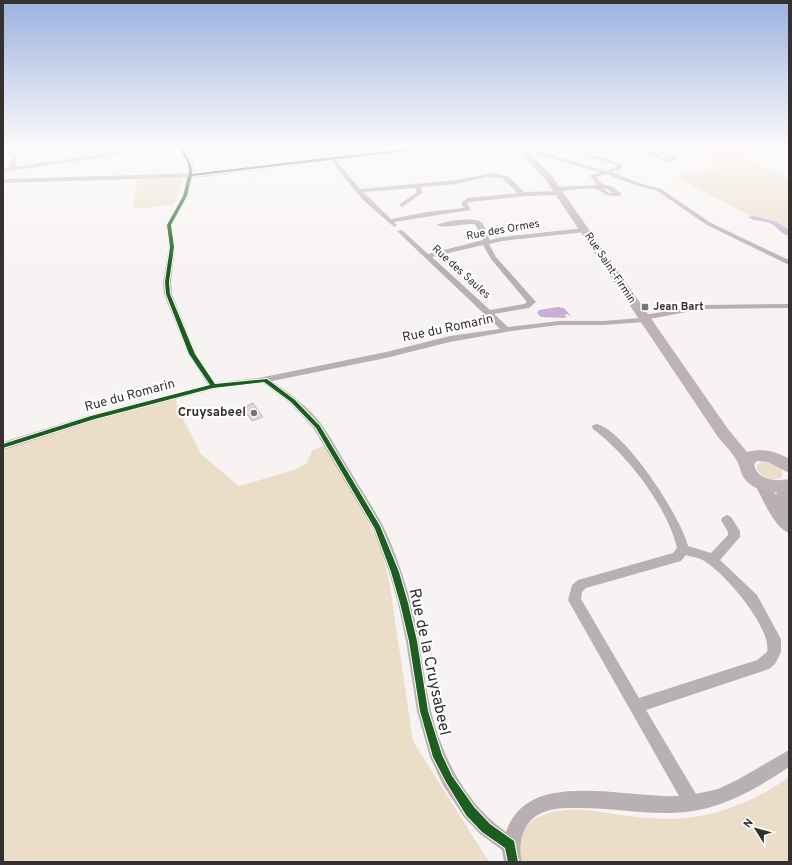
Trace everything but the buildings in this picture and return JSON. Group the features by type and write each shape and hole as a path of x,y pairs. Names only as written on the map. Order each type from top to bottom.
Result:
{"main road":[{"name":"Rue Saint-Firmin","path":"555,186 724,434 746,462 745,465 748,471 753,478 762,483"},
{"name":"Rue Saint-Firmin","path":"718,424 742,445 761,455 772,457 787,464"},
{"path":"746,462 752,456 761,455"},
{"path":"762,483 772,486 787,486 783,495 783,504 789,522"},
{"path":"762,483 778,513 789,528"}],"street":[{"path":"187,186 185,196 168,225 172,250 168,280 168,294 170,304 192,354 213,386"},
{"path":"354,186 367,201 392,223 427,214 470,212 464,203 466,201 599,186"},
{"path":"358,191 404,186"},
{"path":"402,205 419,193 420,190 418,186"},
{"path":"514,186 522,195"},
{"path":"645,186 662,191 708,224 789,264"},
{"path":"440,225 470,221 478,222 493,258 532,302 526,306 489,313"},
{"name":"Rue des Ormes","path":"427,256 486,242 538,234 585,230"},
{"name":"Rue des Saules","path":"400,232 506,330"},
{"name":"Rue du Romarin","path":"3,446 85,419 213,386 265,380 304,370 386,356 450,339 559,323 603,323 645,318 703,307 789,306"},
{"name":"Rue de la Cruysabeel","path":"265,380 293,401 318,427 374,520 387,549 401,592 413,641 424,711 438,757 449,779 470,811 486,828 510,845"},
{"path":"597,427 611,436 657,493 668,511 679,535 683,549"},
{"path":"713,560 734,537 734,531 728,520"},
{"path":"683,549 677,557 586,582 579,586 575,592 575,603 692,803"},
{"path":"636,706 760,666 769,662 774,655 774,640 752,599 713,560 703,555 683,549"},
{"path":"513,862 510,845 515,829 525,815 547,802 576,800 650,804 692,803 730,793 753,781 789,758"}],"shaded area":[{"path":"137,186 181,186 173,205 133,209"},
{"path":"694,186 789,186 789,231 749,215"},
{"path":"754,216 776,222 789,230 789,236 770,223 753,220 748,217"},
{"path":"558,307 564,308 572,317 567,314 564,315 567,317 564,318 541,317 537,313 539,310"},
{"path":"175,398 182,417 201,454 239,486 294,470 306,464 312,451 324,445 362,509 381,549 389,580 413,741 489,862 3,862 3,449 86,422"},
{"path":"762,462 771,463 782,470 782,477 779,479 772,479 761,474 757,469 757,465"},
{"path":"789,777 789,862 521,862 522,835 528,825 542,815 551,812 589,810 610,814 659,819 677,819 700,816 727,809 753,799"}],"cycle path":[{"path":"187,186 185,196 169,225 172,247 167,282 168,294 192,354 213,386"},
{"path":"3,446 93,417 213,386 265,380 293,401 318,427 378,528 395,572 404,603 413,641 424,711 438,757 449,779 470,811 486,828 510,845 513,862"}],"place":[{"name":"Jean Bart","path":"645,307"},
{"name":"Cruysabeel","path":"254,413"}]}
